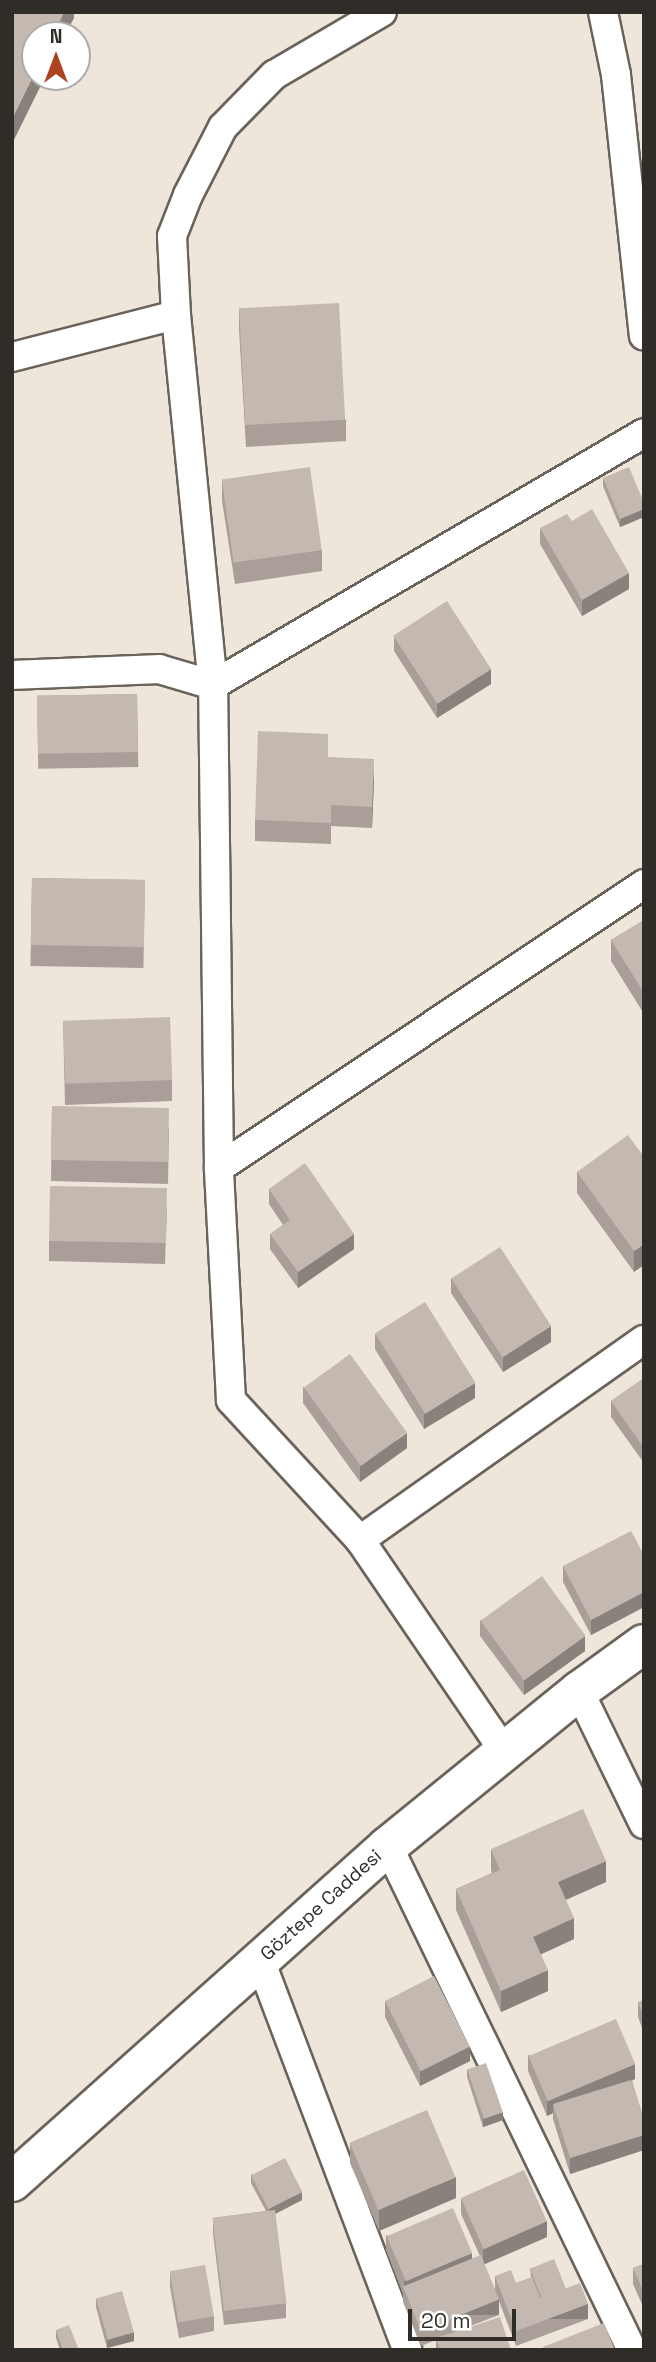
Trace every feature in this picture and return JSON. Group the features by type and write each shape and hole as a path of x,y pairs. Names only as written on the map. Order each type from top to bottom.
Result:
{"street":[{"path":"382,12 274,75 223,127 188,195 172,236 176,315 212,685 219,1168 231,1400 360,1540 504,1751"},
{"path":"603,12 616,75 644,336"},
{"path":"12,357 176,315"},
{"path":"12,675 159,669 212,685 644,433"},
{"path":"219,1168 644,884"},
{"path":"360,1540 644,1340"},
{"name":"Göztepe Caddesi","path":"12,2182 388,1846 579,1691 644,1644"},
{"path":"579,1691 644,1824"},
{"path":"388,1846 632,2350"},
{"path":"260,1960 407,2350"}],"building":[{"path":"12,12 64,12 60,21 21,21 21,91 26,91 12,119"},
{"path":"339,303 345,420 245,425 239,308"},
{"path":"310,467 322,550 234,563 222,479"},
{"path":"629,467 644,509 620,519 603,478"},
{"path":"592,509 629,573 582,600 540,528 567,514 572,521"},
{"path":"447,601 491,669 437,704 393,636"},
{"path":"137,694 138,752 38,754 37,696"},
{"path":"258,731 328,734 328,757 374,759 372,807 331,805 331,823 255,820"},
{"path":"32,878 145,880 144,947 31,945"},
{"path":"644,920 644,993 611,940"},
{"path":"170,1017 172,1080 65,1084 63,1021"},
{"path":"52,1106 169,1108 168,1162 51,1160"},
{"path":"628,1135 644,1157 644,1244 634,1251 577,1172"},
{"path":"305,1163 354,1234 298,1272 270,1234 290,1220 269,1189"},
{"path":"50,1186 167,1188 166,1243 49,1241"},
{"path":"500,1247 551,1326 503,1357 451,1279"},
{"path":"425,1302 475,1383 425,1414 375,1333"},
{"path":"350,1354 407,1432 361,1466 304,1388"},
{"path":"644,1378 644,1448 611,1401"},
{"path":"631,1531 644,1555 644,1592 591,1620 563,1566"},
{"path":"542,1576 585,1636 524,1681 481,1621"},
{"path":"583,1809 606,1861 558,1882 574,1918 533,1937 548,1970 501,1991 456,1889 500,1870 491,1849"},
{"path":"434,1976 470,2046 421,2071 385,2001"},
{"path":"644,2000 644,2017 638,2002"},
{"path":"616,2019 635,2064 548,2101 529,2056"},
{"path":"486,2063 503,2112 484,2119 467,2070"},
{"path":"631,2080 644,2120 644,2135 570,2158 553,2104"},
{"path":"427,2110 456,2177 378,2210 350,2143"},
{"path":"285,2158 302,2192 268,2209 251,2175"},
{"path":"524,2170 547,2221 484,2249 461,2198"},
{"path":"453,2208 472,2253 406,2281 387,2236"},
{"path":"275,2210 286,2303 224,2311 212,2218"},
{"path":"481,2255 499,2300 421,2331 403,2286"},
{"path":"554,2259 566,2289 542,2298 530,2269"},
{"path":"644,2264 644,2293 633,2268"},
{"path":"205,2265 214,2316 179,2322 170,2271"},
{"path":"511,2270 516,2283 532,2277 540,2298 580,2283 588,2304 516,2331 495,2276"},
{"path":"122,2291 134,2332 108,2340 96,2298"},
{"path":"500,2317 511,2350 440,2350 436,2338"},
{"path":"604,2323 615,2350 544,2350 543,2347"},
{"path":"69,2325 79,2350 63,2350 56,2330"}]}
